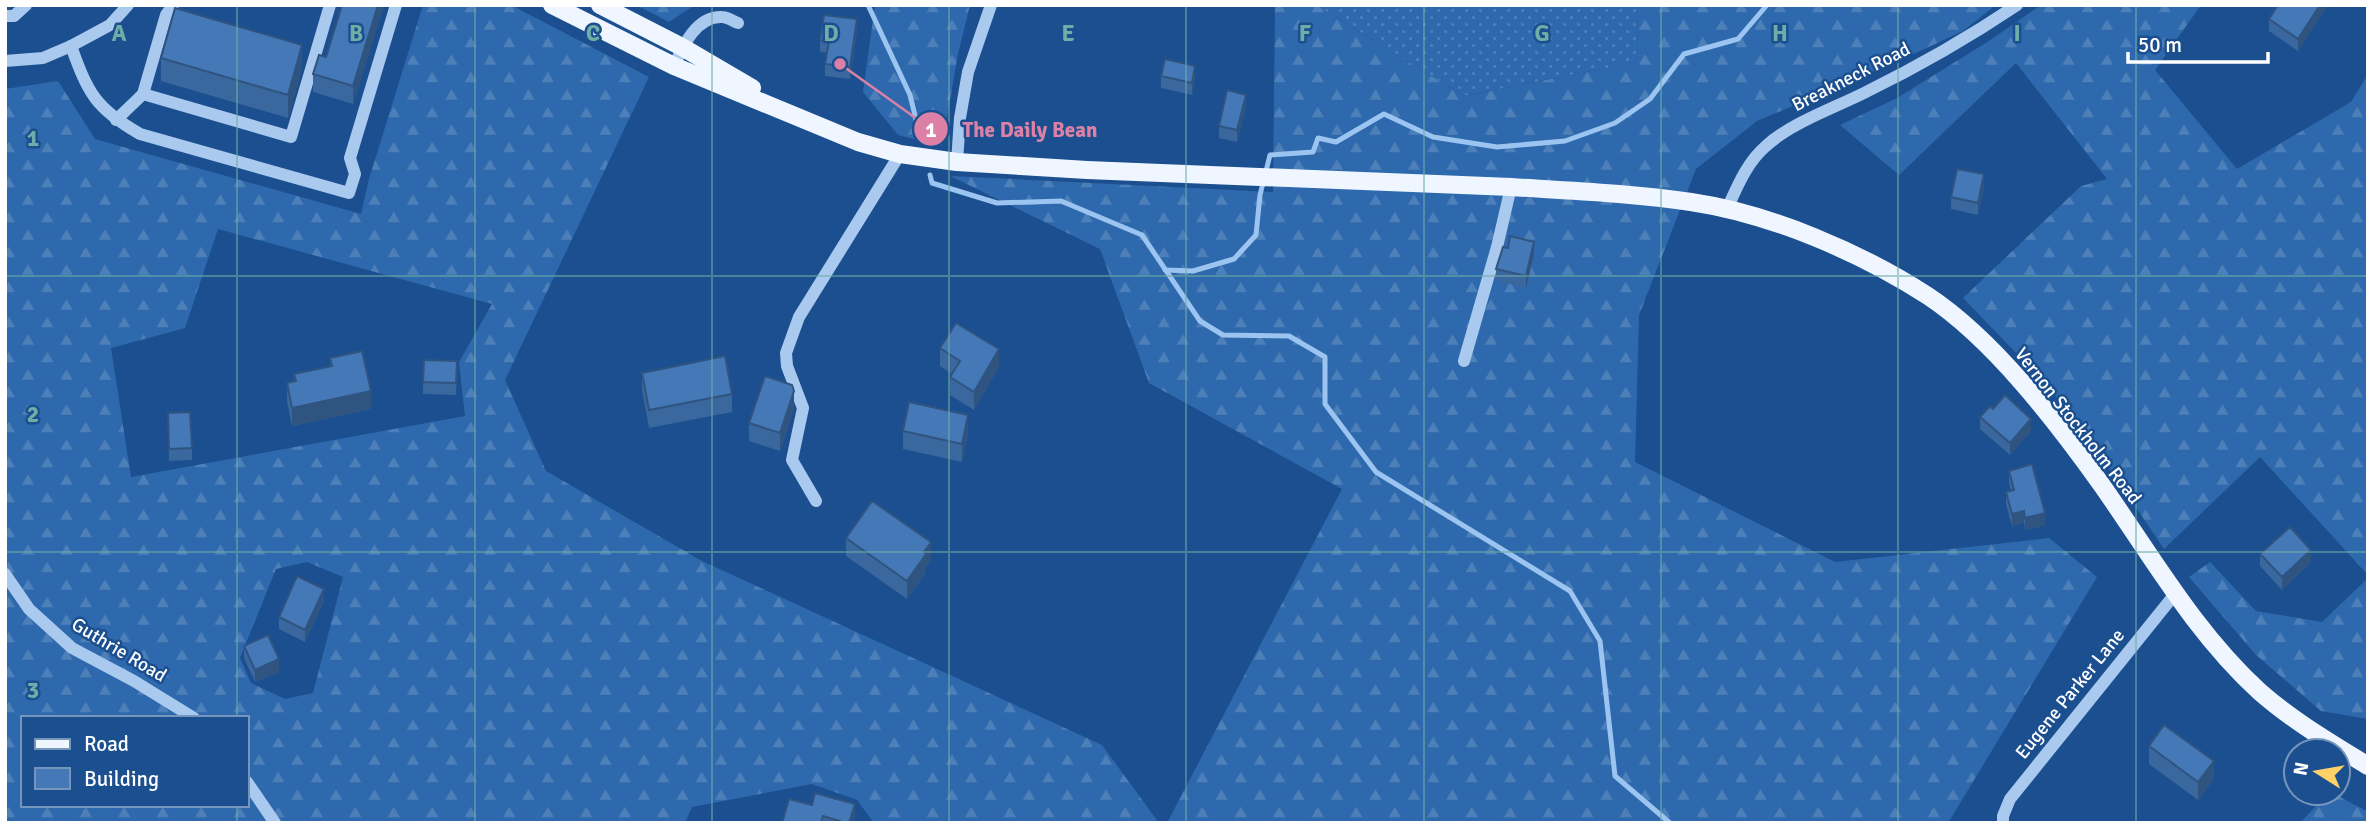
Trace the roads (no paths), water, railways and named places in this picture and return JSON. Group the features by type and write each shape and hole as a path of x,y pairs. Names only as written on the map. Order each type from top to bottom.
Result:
{"main road":[{"path":"552,5 674,66 809,122"},
{"path":"600,5 682,47 809,122"},
{"name":"Vernon Stockholm Road","path":"809,122 858,142 900,154 957,162 1252,178 1511,187 1690,202 1727,209 1799,232 1853,255 1929,297 1968,329 2003,363 2100,483 2175,594 2212,642 2260,692 2313,733 2368,766"}],"street":[{"path":"5,16 14,16 26,5"},
{"path":"5,61 43,58 71,46 110,25 128,5"},
{"path":"116,120 143,93 166,15 173,5"},
{"path":"143,93 291,137 330,5"},
{"path":"71,46 83,82 96,103 116,120 140,134 349,193 355,174 350,158 396,5"},
{"path":"957,162 960,118 968,72 990,5"},
{"name":"Breakneck Road","path":"1727,209 1742,176 1765,146 1796,126 1968,38 2017,5"},
{"path":"674,66 682,47 701,23 723,16 738,23"},
{"path":"816,501 792,460 803,408 787,366 786,353 799,317 900,154"},
{"path":"1464,361 1497,247 1511,187"},
{"name":"Guthrie Road","path":"5,574 29,609 72,648 134,681 191,716"},
{"name":"Eugene Parker Lane","path":"2003,823 2010,799 2175,594"},
{"path":"248,783 275,823"}],"waterway":[{"path":"868,5 910,95 921,140"},
{"path":"1165,270 1193,271 1234,259 1256,235 1260,195 1270,155 1313,152 1318,138 1336,142 1384,114 1433,137 1497,147 1565,141 1615,123 1650,99 1684,54 1738,39 1767,5"},
{"path":"930,175 932,183 997,203 1061,201 1142,235 1200,321 1223,335 1289,336 1325,357 1325,404 1376,472 1570,591 1600,641 1615,776 1670,823"}],"place":[{"name":"The Daily Bean","path":"840,64"}]}
